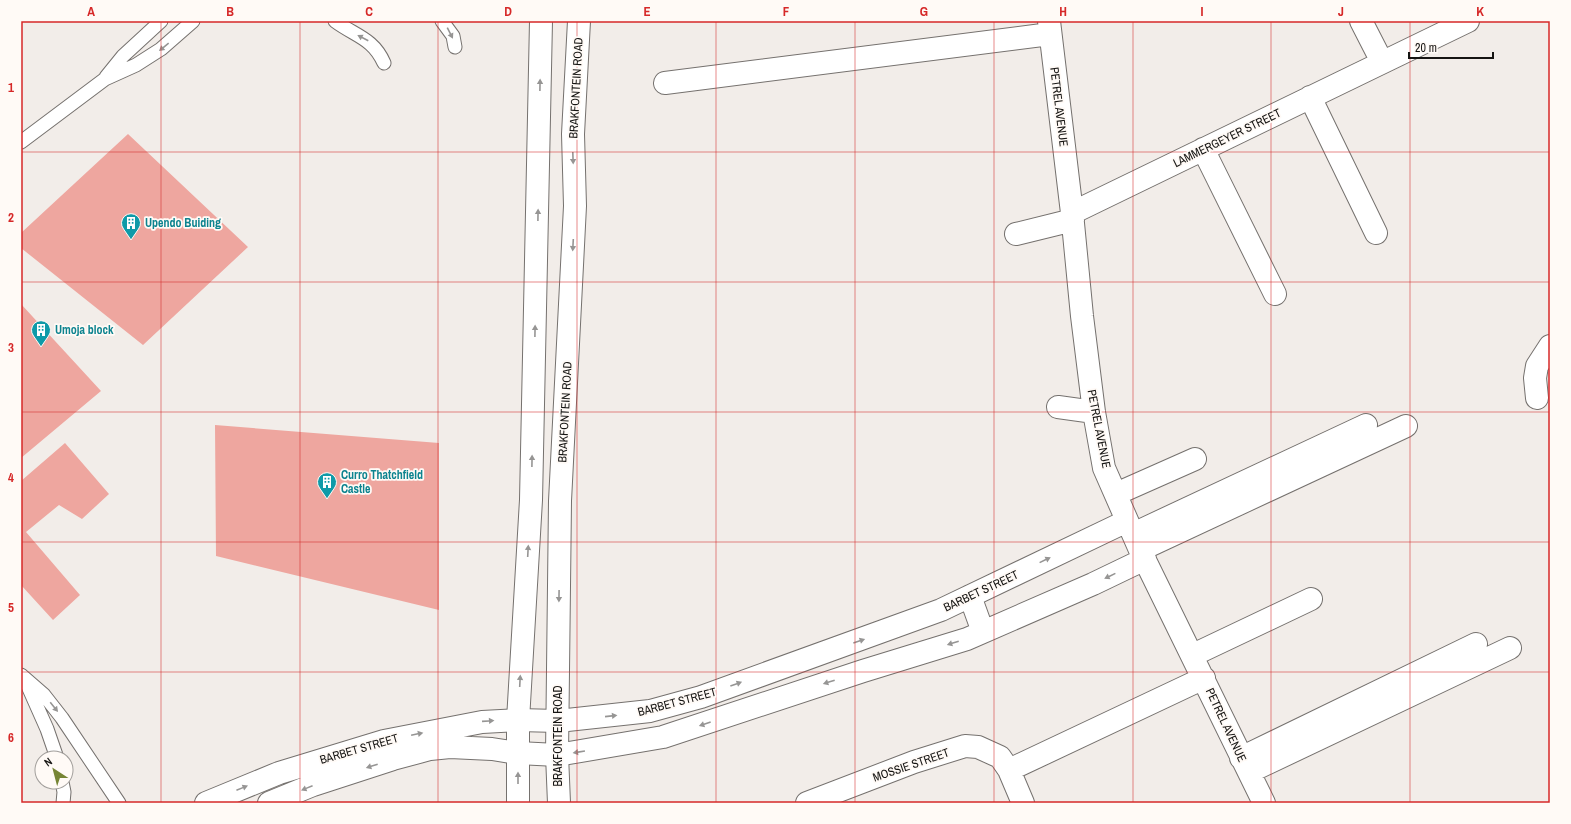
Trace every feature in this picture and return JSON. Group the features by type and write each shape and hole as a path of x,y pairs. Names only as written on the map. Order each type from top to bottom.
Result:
{"street":[{"path":"518,803 518,720 531,500 541,21"},
{"name":"BRAKFONTEIN ROAD","path":"558,803 557,755 560,501 575,206 573,134 579,21"},
{"path":"1361,21 1382,62"},
{"name":"LAMMERGEYER STREET","path":"1016,234 1072,216 1203,149 1468,21"},
{"path":"665,82 1049,27"},
{"name":"PETREL AVENUE","path":"1049,27 1072,216 1082,316 1094,412 1104,468 1136,541 1264,803"},
{"path":"1310,97 1376,233"},
{"path":"1203,149 1275,294"},
{"path":"1537,398 1535,378 1536,366 1550,346"},
{"path":"1058,407 1094,412"},
{"path":"1136,541 1366,425"},
{"path":"1136,541 1406,426"},
{"path":"1116,494 1195,459"},
{"name":"BARBET STREET","path":"206,803 279,773 384,741 482,722 518,720 558,721 650,711 702,697 941,610 970,596 1136,541"},
{"name":"BARBET STREET","path":"269,803 313,785 393,759 430,749 450,747 557,755 663,737 863,671 967,639 1093,584 1136,541"},
{"path":"970,596 983,632"},
{"path":"1193,655 1311,599"},
{"path":"1245,765 1476,644"},
{"path":"1245,765 1510,648"},
{"path":"1009,770 1204,678"},
{"name":"MOSSIE STREET","path":"807,803 914,762 965,746 978,747 1000,757 1009,770 1023,803"}],"lane":[{"path":"21,142 105,78 123,56 161,21"},
{"path":"105,78 136,65 161,49 193,21"},
{"path":"335,21 368,41 375,47 384,63"},
{"path":"442,21 453,36 455,48"},
{"path":"23,677 47,729 54,750"},
{"path":"23,677 44,695 62,718 119,803"},
{"path":"63,803 64,790"}],"building":[{"name":"Upendo Buiding","path":"128,134 248,247 143,345 21,248 21,233"},
{"name":"Umoja block","path":"21,304 101,391 21,458"},
{"name":"Curro Thatchfield Castle","path":"215,425 439,443 439,610 216,556"},
{"path":"65,443 109,494 82,519 59,505 26,532 80,595 53,620 21,585 21,481"}],"place":[{"name":"Upendo Buiding","path":"131,240"},
{"name":"Umoja block","path":"41,347"},
{"name":"Curro Thatchfield Castle","path":"327,499"}]}
